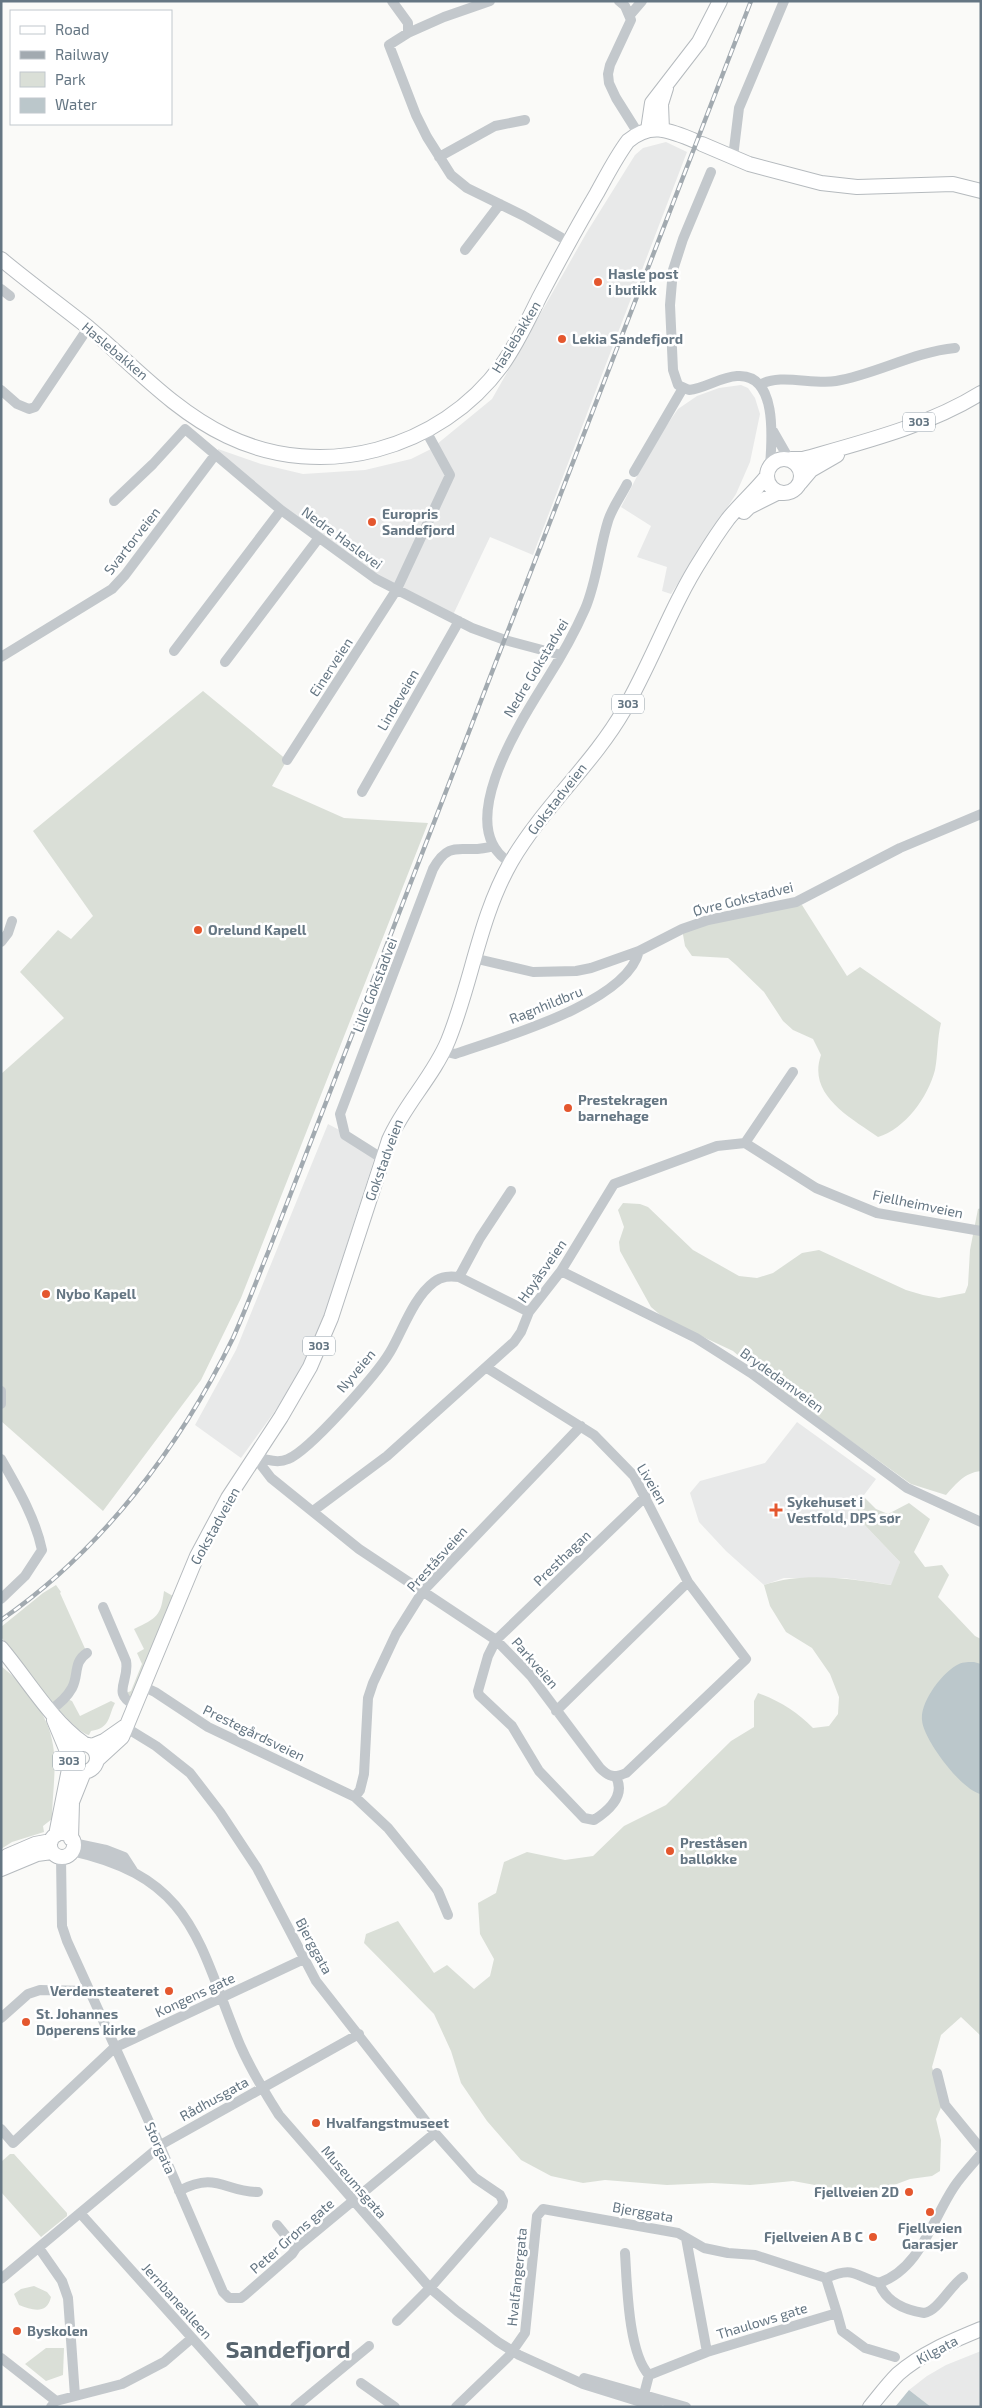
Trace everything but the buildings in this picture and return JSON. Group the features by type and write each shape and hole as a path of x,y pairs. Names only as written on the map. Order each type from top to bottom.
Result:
{"main road":[{"path":"720,1 699,42 652,103 643,132 662,130 698,142 733,157 784,174 821,183 857,186 954,184 981,191"},
{"path":"662,130 662,104 667,84"},
{"name":"Haslebakken","path":"1,259 88,328 185,410 226,435 259,448 291,455 340,456 374,451 426,431 472,399 502,365 621,151 643,132"},
{"name":"303","path":"768,471 778,459 803,459 854,444 943,413 981,393"},
{"name":"303","path":"779,492 789,492 812,470 854,444"},
{"path":"790,459 800,468 800,482"},
{"path":"768,471 770,486 779,492"},
{"name":"Gokstadveien","path":"70,1760 72,1748 91,1750 124,1727 136,1706 197,1556 220,1512 298,1389 321,1342 383,1159 401,1115 444,1051 491,904 511,863 549,807 624,710 672,611 701,558 729,518 768,471"},
{"name":"Gokstadveien","path":"701,558 749,506 779,492"},
{"path":"1,1648 72,1735 91,1750"},
{"path":"50,1710 70,1760"},
{"name":"Gokstadveien","path":"84,1772 93,1768 91,1750"},
{"name":"303","path":"62,1845 72,1802 84,1772 76,1770 70,1760"},
{"name":"303","path":"62,1845 70,1760"},
{"path":"1,1859 35,1844 62,1845"},
{"path":"1,1870 36,1854 62,1845"},
{"name":"Kilgata","path":"899,2379 933,2350 981,2329"},
{"name":"Kilgata","path":"899,2379 937,2356 981,2337"},
{"path":"870,2407 899,2379"},
{"path":"880,2407 899,2379"}],"street":[{"path":"392,1 408,24 408,33"},
{"path":"490,1 444,17 408,33 389,45 416,115 439,157 452,175 462,184 569,242"},
{"path":"619,1 625,6 630,15"},
{"path":"642,1 630,15 628,28 610,65 608,74 609,83 616,98 643,132"},
{"path":"733,157 739,108 784,1"},
{"path":"439,157 495,126 525,120"},
{"path":"712,172 683,239 673,270 670,305 673,370 675,380 683,388 696,390 725,378 738,376 750,378 760,385 766,396 772,430 768,471"},
{"path":"466,250 500,204"},
{"path":"1,289 10,296"},
{"path":"1,390 17,404 29,410 35,406 88,328"},
{"path":"760,385 779,379 806,382 837,381 938,350 955,348"},
{"path":"634,472 683,388"},
{"name":"Nedre Haslevei","path":"114,501 153,464 185,428 281,510 376,580 459,622 505,640 561,655"},
{"path":"772,430 790,459"},
{"name":"Einerveien","path":"287,760 397,589 450,475 426,431"},
{"name":"Svartorveien","path":"1,657 112,589 125,575 215,455"},
{"name":"Nedre Gokstadvei","path":"493,846 488,825 489,810 500,761 520,720 576,630 593,592 607,524 628,484"},
{"path":"174,651 281,510"},
{"path":"225,662 318,539"},
{"name":"Lindeveien","path":"362,792 459,622"},
{"name":"Øvre Gokstadvei","path":"473,958 533,972 576,971 613,962 682,929 708,920 796,902 874,860 981,814"},
{"path":"493,846 496,852 511,863"},
{"name":"Lille Gokstadvei","path":"383,1159 345,1136 340,1114 438,859 447,851 453,849 475,850 493,846"},
{"path":"1,942 8,933 12,922"},
{"name":"Ragnhildbru","path":"444,1051 454,1054 572,1011 602,995 619,982 636,963 639,951"},
{"path":"745,1144 794,1072"},
{"name":"Fjellheimveien","path":"745,1144 816,1188 878,1213 981,1231"},
{"name":"Høyåsveien","path":"313,1511 387,1456 514,1342 521,1332 529,1312 561,1271 614,1184 718,1146 745,1144"},
{"path":"511,1191 480,1238 459,1277 529,1312"},
{"name":"Brydedamveien","path":"561,1271 696,1338 751,1373 907,1488 981,1522"},
{"name":"Nyveien","path":"255,1456 277,1462 288,1459 306,1448 380,1367 426,1289 444,1277 459,1277"},
{"name":"Liveien","path":"487,1368 581,1426 610,1450 634,1476 646,1496 688,1582 746,1659 626,1773 616,1777"},
{"path":"1,1391 1,1404"},
{"name":"Preståsveien","path":"355,1797 360,1790 364,1774 368,1698 396,1634 423,1592 581,1426"},
{"name":"Parkveien","path":"255,1456 271,1478 359,1549 496,1640 522,1664 600,1768 607,1775 616,1777"},
{"path":"1,1459 26,1501 38,1531 42,1550 25,1576 1,1599"},
{"name":"Presthagan","path":"496,1640 646,1496"},
{"path":"556,1711 688,1582"},
{"path":"103,1607 126,1660 128,1670 122,1695 125,1700 136,1706"},
{"path":"496,1640 488,1656 478,1693 512,1726 539,1771 550,1784 584,1818 594,1820 613,1805 620,1786 616,1777"},
{"path":"50,1710 65,1698 72,1688 76,1666 79,1660 87,1653"},
{"name":"Prestegårdsveien","path":"144,1687 155,1692 208,1727 355,1797 388,1828 422,1870 438,1891 448,1915"},
{"name":"Bjerggata","path":"124,1727 172,1757 190,1773 220,1812 273,1895 316,1981 435,2133 475,2178 500,2195 503,2201 502,2206 430,2288"},
{"name":"Museumsgata","path":"62,1845 133,1870 168,1897 186,1920 204,1951 241,2048 262,2088 289,2128 430,2288 457,2312 514,2352 601,2390 686,2407"},
{"name":"Storgata","path":"62,1845 62,1926 67,1941 88,1991 160,2146 223,2292 229,2298 235,2299"},
{"name":"Kongens gate","path":"1,2129 13,2142 114,2048 304,1959"},
{"path":"1,2018 28,1994 40,1990 88,1991"},
{"name":"Rådhusgata","path":"1,2280 160,2146 359,2034"},
{"path":"938,2073 945,2106 981,2149"},
{"name":"Peter Grøns gate","path":"235,2299 245,2295 292,2254 296,2248 435,2133"},
{"path":"879,2283 892,2278 908,2266 954,2188 981,2154"},
{"path":"179,2191 198,2182 209,2181 223,2183 245,2192 258,2192"},
{"name":"Bjerggata","path":"539,2212 543,2209 678,2233 704,2248 728,2253 755,2255 826,2278"},
{"name":"Hvalfangergata","path":"456,2407 514,2352 525,2333 539,2212"},
{"name":"Jernbanealleen","path":"80,2213 254,2407"},
{"path":"277,2225 296,2248"},
{"path":"686,2238 707,2352"},
{"path":"39,2248 62,2281 68,2298 75,2396"},
{"path":"625,2253 630,2318 642,2368 649,2374 643,2398"},
{"path":"896,2357 865,2348 842,2332 826,2278 843,2271 856,2272 879,2283 882,2291 891,2301 924,2313 935,2307 956,2282 963,2277"},
{"path":"397,2321 430,2288"},
{"name":"Thaulows gate","path":"649,2374 707,2352 837,2313"},
{"path":"1,2358 53,2404 75,2396 122,2384 164,2362 192,2338"},
{"path":"295,2407 369,2346"},
{"path":"361,2383 395,2407"},
{"name":"Museumsgata","path":"643,2398 657,2407"}],"shaded area":[{"path":"666,142 687,152 533,555 490,537 452,617 379,579 288,516 218,455 218,449 261,464 303,474 365,470 411,459 431,449 492,399 587,232 635,155 643,148"},
{"path":"741,385 748,388 755,398 760,414 750,462 736,494 671,594 662,591 667,567 637,557 651,526 621,507 655,442 678,409 697,396 719,388"},
{"path":"328,1124 377,1150 320,1329 288,1393 241,1458 195,1425 236,1350"},
{"name":"Sykehuset i Vestfold, DPS sør","path":"797,1422 876,1479 858,1503 858,1518 900,1562 892,1585 844,1578 784,1578 764,1585 726,1551 699,1522 690,1493 700,1481 765,1463"},
{"path":"981,2351 981,2407 931,2407 909,2390 927,2376 946,2365"}],"green space":[{"path":"203,691 287,760 272,786 344,818 428,823 241,1298 201,1380 103,1511 1,1421 1,1074 64,1018 20,972 58,930 71,939 93,916 33,831"},
{"path":"802,905 847,976 860,967 941,1023 935,1070 927,1091 914,1111 906,1119 888,1133 878,1137 844,1113 826,1093 820,1082 818,1069 821,1055 813,1039 793,1030 783,1021 764,992 728,958 692,956 685,946 682,929 756,910"},
{"path":"623,1203 640,1204 648,1207 693,1250 739,1276 757,1278 773,1273 802,1253 819,1250 906,1290 939,1298 965,1293 968,1285 970,1250 978,1209 981,1208 981,1471 965,1476 946,1495 911,1484 769,1382 733,1351 665,1319 651,1307 620,1251 619,1242 624,1227 618,1210"},
{"path":"863,1496 876,1509 888,1514 909,1503 930,1519 914,1552 925,1567 942,1565 949,1575 938,1597 975,1636 981,1639 981,2036 961,2017 941,2035 932,2067 943,2103 936,2119 941,2140 940,2171 932,2176 910,2179 881,2190 848,2191 793,2181 750,2185 712,2183 667,2185 605,2180 583,2183 551,2176 521,2160 487,2121 461,2083 451,2051 434,2014 364,1943 366,1934 398,1921 434,1973 447,1965 474,1989 490,1976 494,1959 480,1934 478,1903 496,1893 504,1862 527,1852 565,1860 593,1856 624,1826 666,1805 731,1741 754,1727 754,1701 758,1693 788,1707 813,1728 829,1726 838,1714 839,1697 830,1674 812,1648 786,1632 770,1606 764,1585 795,1578 811,1577 891,1585 900,1562 858,1518 858,1503"},
{"path":"56,1585 61,1592 87,1653 65,1698 72,1701 80,1716 111,1701 115,1703 106,1724 91,1731 89,1735 69,1721 1,1637 1,1627 43,1593"},
{"path":"164,1591 173,1596 135,1694 131,1697 126,1693 131,1691 142,1664 137,1653 144,1649 134,1629 153,1619 161,1606"},
{"path":"1,1666 27,1691 41,1712 51,1734 55,1763 52,1819 43,1826 44,1832 12,1842 1,1849"},
{"path":"10,2154 14,2154 67,2213 67,2216 41,2237 1,2192 1,2162"},
{"path":"34,2286 47,2292 51,2297 49,2303 43,2309 38,2310 19,2305 14,2294 21,2289"},
{"path":"46,2348 64,2348 63,2375 46,2381 25,2364"}],"water":[{"path":"964,1662 981,1664 981,1794 964,1784 945,1763 929,1739 922,1720 922,1713 929,1696 946,1673"},
{"path":"909,2390 931,2407 895,2407"}],"railway":[{"path":"1,1620 38,1593 72,1562 135,1494 163,1457 188,1418 212,1379 233,1338 269,1250 751,1"}],"place":[{"name":"Hasle post i butikk","path":"598,282"},
{"name":"Lekia Sandefjord","path":"562,339"},
{"name":"Europris Sandefjord","path":"372,522"},
{"name":"Orelund Kapell","path":"198,930"},
{"name":"Prestekragen barnehage","path":"568,1108"},
{"name":"Nybo Kapell","path":"46,1294"},
{"name":"Sykehuset i Vestfold, DPS sør","path":"776,1510"},
{"name":"Preståsen balløkke","path":"670,1851"},
{"name":"Verdensteateret","path":"169,1991"},
{"name":"St. Johannes Døperens kirke","path":"26,2022"},
{"name":"Hvalfangstmuseet","path":"316,2123"},
{"name":"Fjellveien 2D","path":"909,2192"},
{"name":"Fjellveien Garasjer","path":"930,2212"},
{"name":"Fjellveien A B C","path":"873,2237"},
{"name":"Byskolen","path":"17,2331"}],"district":[{"name":"Sandefjord","path":"288,2350"}]}
